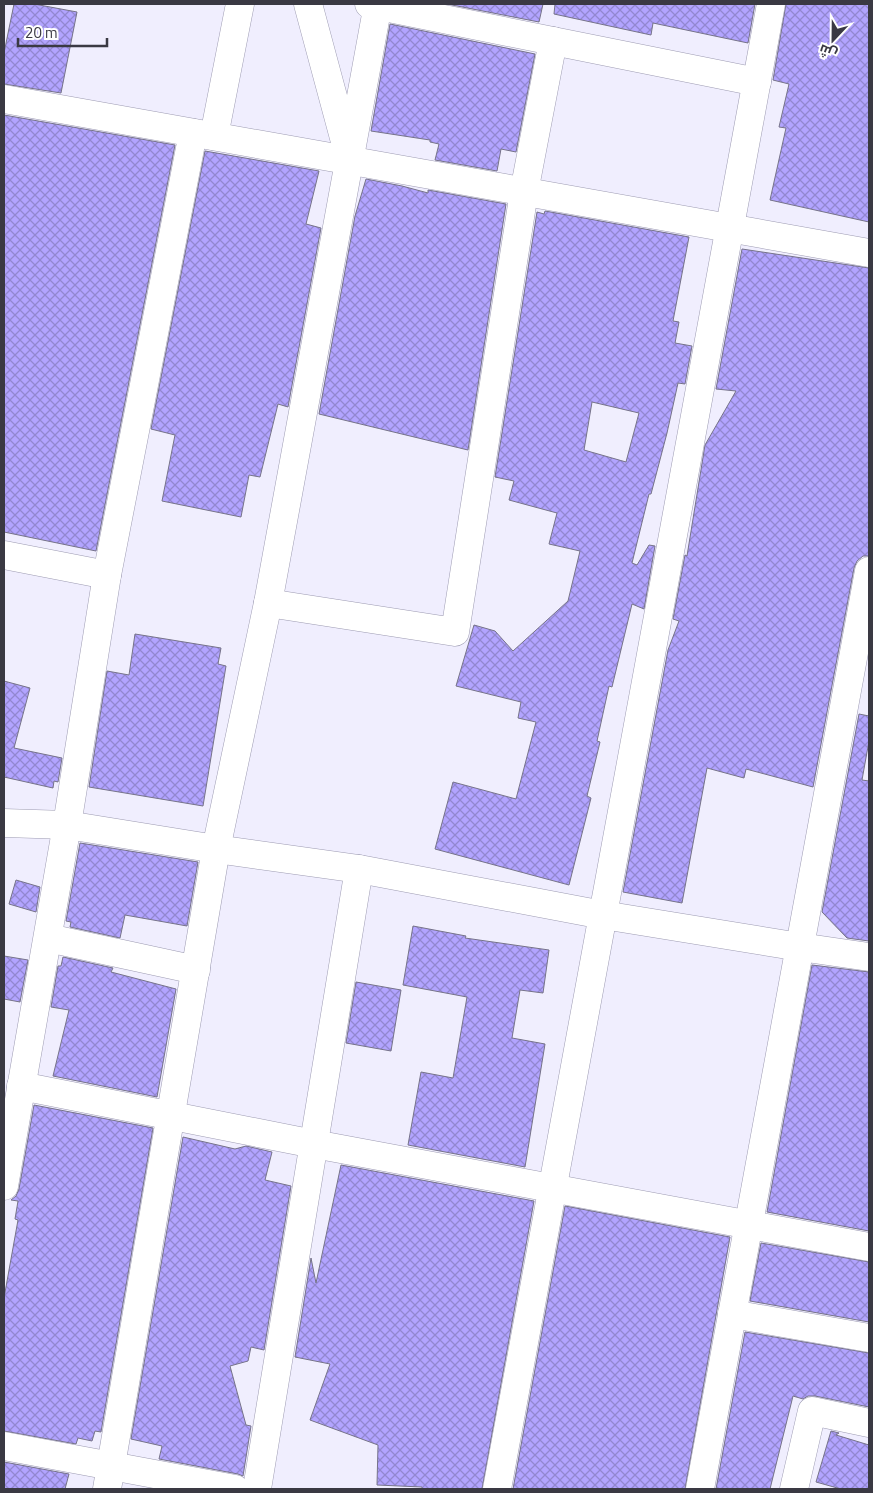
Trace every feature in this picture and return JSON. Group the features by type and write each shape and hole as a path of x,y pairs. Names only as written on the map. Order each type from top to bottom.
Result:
{"street":[{"path":"4,1186 48,938 107,575 203,135 240,4"},
{"path":"308,4 350,160"},
{"path":"109,1477 216,849 268,603 350,160 375,4 757,82"},
{"path":"497,1489 772,4"},
{"path":"268,603 455,632 524,192 553,41"},
{"path":"4,99 869,253"},
{"path":"4,555 107,575"},
{"path":"700,1489 800,947 860,668 869,571"},
{"path":"4,823 67,825 216,849 359,869 603,914 869,957"},
{"path":"257,1489 359,869"},
{"path":"48,938 196,970"},
{"path":"21,1086 314,1144 869,1247"},
{"path":"732,1314 869,1338"},
{"path":"794,1489 812,1411 869,1423"},
{"path":"4,1446 109,1477 235,1489"}],"building":[{"path":"14,4 34,4 77,12 61,93 4,84 4,53"},
{"path":"447,4 543,4 539,22"},
{"path":"555,4 755,4 748,43 653,23 651,35 554,14"},
{"path":"786,4 869,4 869,222 770,200 786,128 779,127 789,84 773,80"},
{"path":"390,24 535,54 516,152 501,149 497,171 435,160 439,144 430,142 430,140 371,131"},
{"path":"4,115 175,145 96,551 4,532"},
{"path":"205,151 319,171 306,224 321,228 288,407 278,404 260,477 249,475 241,517 162,501 175,435 151,429"},
{"path":"366,179 428,193 428,190 506,204 468,450 319,414 355,216"},
{"path":"545,211 689,237 673,321 679,322 675,343 692,346 685,384 678,383 667,433 651,494 649,494 632,563 637,565 649,545 655,546 644,609 632,604 612,687 609,686 597,741 600,742 587,796 591,798 569,885 435,849 453,782 516,799 536,722 518,718 521,702 456,686 474,625 495,631 513,651 568,601 580,551 549,544 557,513 509,500 514,481 495,477 537,212 544,214","holes":["592,402 639,413 626,462 584,450"]},
{"path":"742,249 869,268 869,556 863,556 857,561 854,568 813,787 746,769 744,778 707,768 682,903 623,892 668,650 679,621 673,619 685,555 687,556 705,445 736,391 716,389"},
{"path":"135,634 221,648 218,664 226,666 203,806 89,787 107,671 129,675"},
{"path":"4,681 30,688 14,748 62,758 58,782 54,781 53,788 4,777"},
{"path":"859,714 869,716 869,741 862,780 869,781 869,941 847,938 822,912"},
{"path":"80,843 198,862 187,926 125,915 120,938 70,927 71,922 66,921"},
{"path":"16,880 40,887 36,912 9,904"},
{"path":"413,926 466,936 465,938 549,950 543,993 520,990 512,1038 545,1044 525,1167 408,1145 421,1072 453,1078 467,997 403,985"},
{"path":"4,956 28,960 20,1002 4,999"},
{"path":"63,957 113,968 111,972 176,989 157,1097 53,1076 69,1010 51,1007 58,966 61,966"},
{"path":"812,965 869,972 869,1231 767,1212"},
{"path":"356,982 401,990 391,1051 346,1043"},
{"path":"34,1105 153,1128 101,1432 95,1431 92,1441 78,1438 76,1444 4,1431 4,1298 18,1220 15,1219 18,1201 11,1200 16,1196 19,1189"},
{"path":"183,1137 235,1149 246,1146 272,1152 265,1180 291,1186 264,1350 251,1347 248,1361 230,1366 246,1425 251,1426 243,1476 159,1459 162,1446 131,1439"},
{"path":"341,1165 534,1201 482,1489 422,1489 422,1487 377,1485 378,1445 310,1420 330,1364 295,1357 311,1258 316,1283"},
{"path":"565,1206 730,1237 685,1489 513,1489"},
{"path":"761,1243 869,1262 869,1322 750,1301"},
{"path":"745,1332 869,1353 869,1407 815,1396 808,1396 803,1399 793,1396 770,1489 716,1489"},
{"path":"831,1431 839,1433 836,1435 869,1445 869,1489 841,1489 816,1482"},
{"path":"4,1462 69,1474 65,1489 4,1489"}]}
